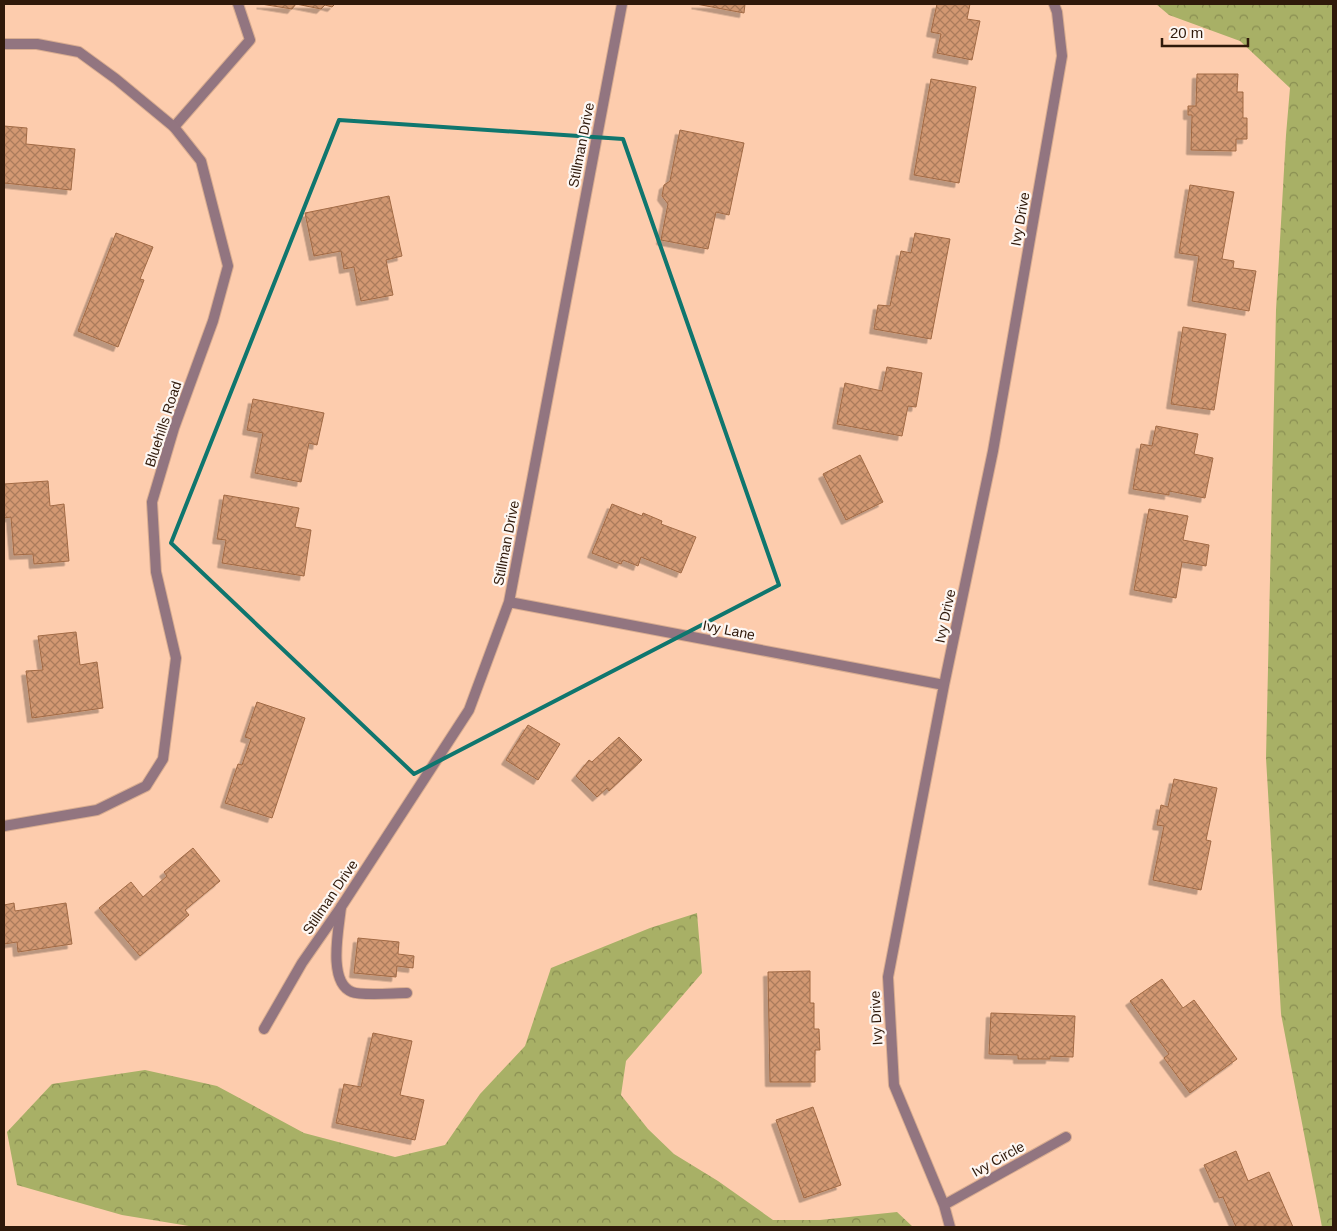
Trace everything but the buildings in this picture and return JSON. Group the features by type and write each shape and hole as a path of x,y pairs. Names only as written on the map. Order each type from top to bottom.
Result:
{"street":[{"path":"174,127 250,40 238,4"},
{"name":"Stillman Drive","path":"264,1029 302,963 341,907 469,710 509,602 622,4"},
{"name":"Ivy Drive","path":"950,1227 944,1206 894,1085 888,978 944,685 993,451 1062,56 1057,12 1054,4"},
{"name":"Bluehills Road","path":"4,44 36,44 79,52 174,127 201,161 228,266 213,321 174,428 152,502 156,572 176,658 163,759 146,786 97,810 4,826"},
{"name":"Ivy Lane","path":"509,602 944,685"},
{"path":"341,907 336,956 338,976 344,988 354,993 407,993"},
{"name":"Ivy Circle","path":"944,1206 1066,1137"}],"highlighted area":[{"path":"339,120 623,139 779,585 414,774 171,543"}],"green space":[{"path":"1156,4 1333,4 1333,1227 1322,1227 1281,1014 1266,758 1276,310 1290,88 1240,41 1169,15"},
{"path":"697,913 702,973 626,1061 621,1095 648,1129 674,1154 718,1181 773,1220 820,1220 897,1212 913,1227 195,1227 122,1215 17,1185 7,1132 52,1084 145,1070 217,1086 304,1133 395,1157 445,1145 480,1094 525,1046 551,968 650,928"}]}
